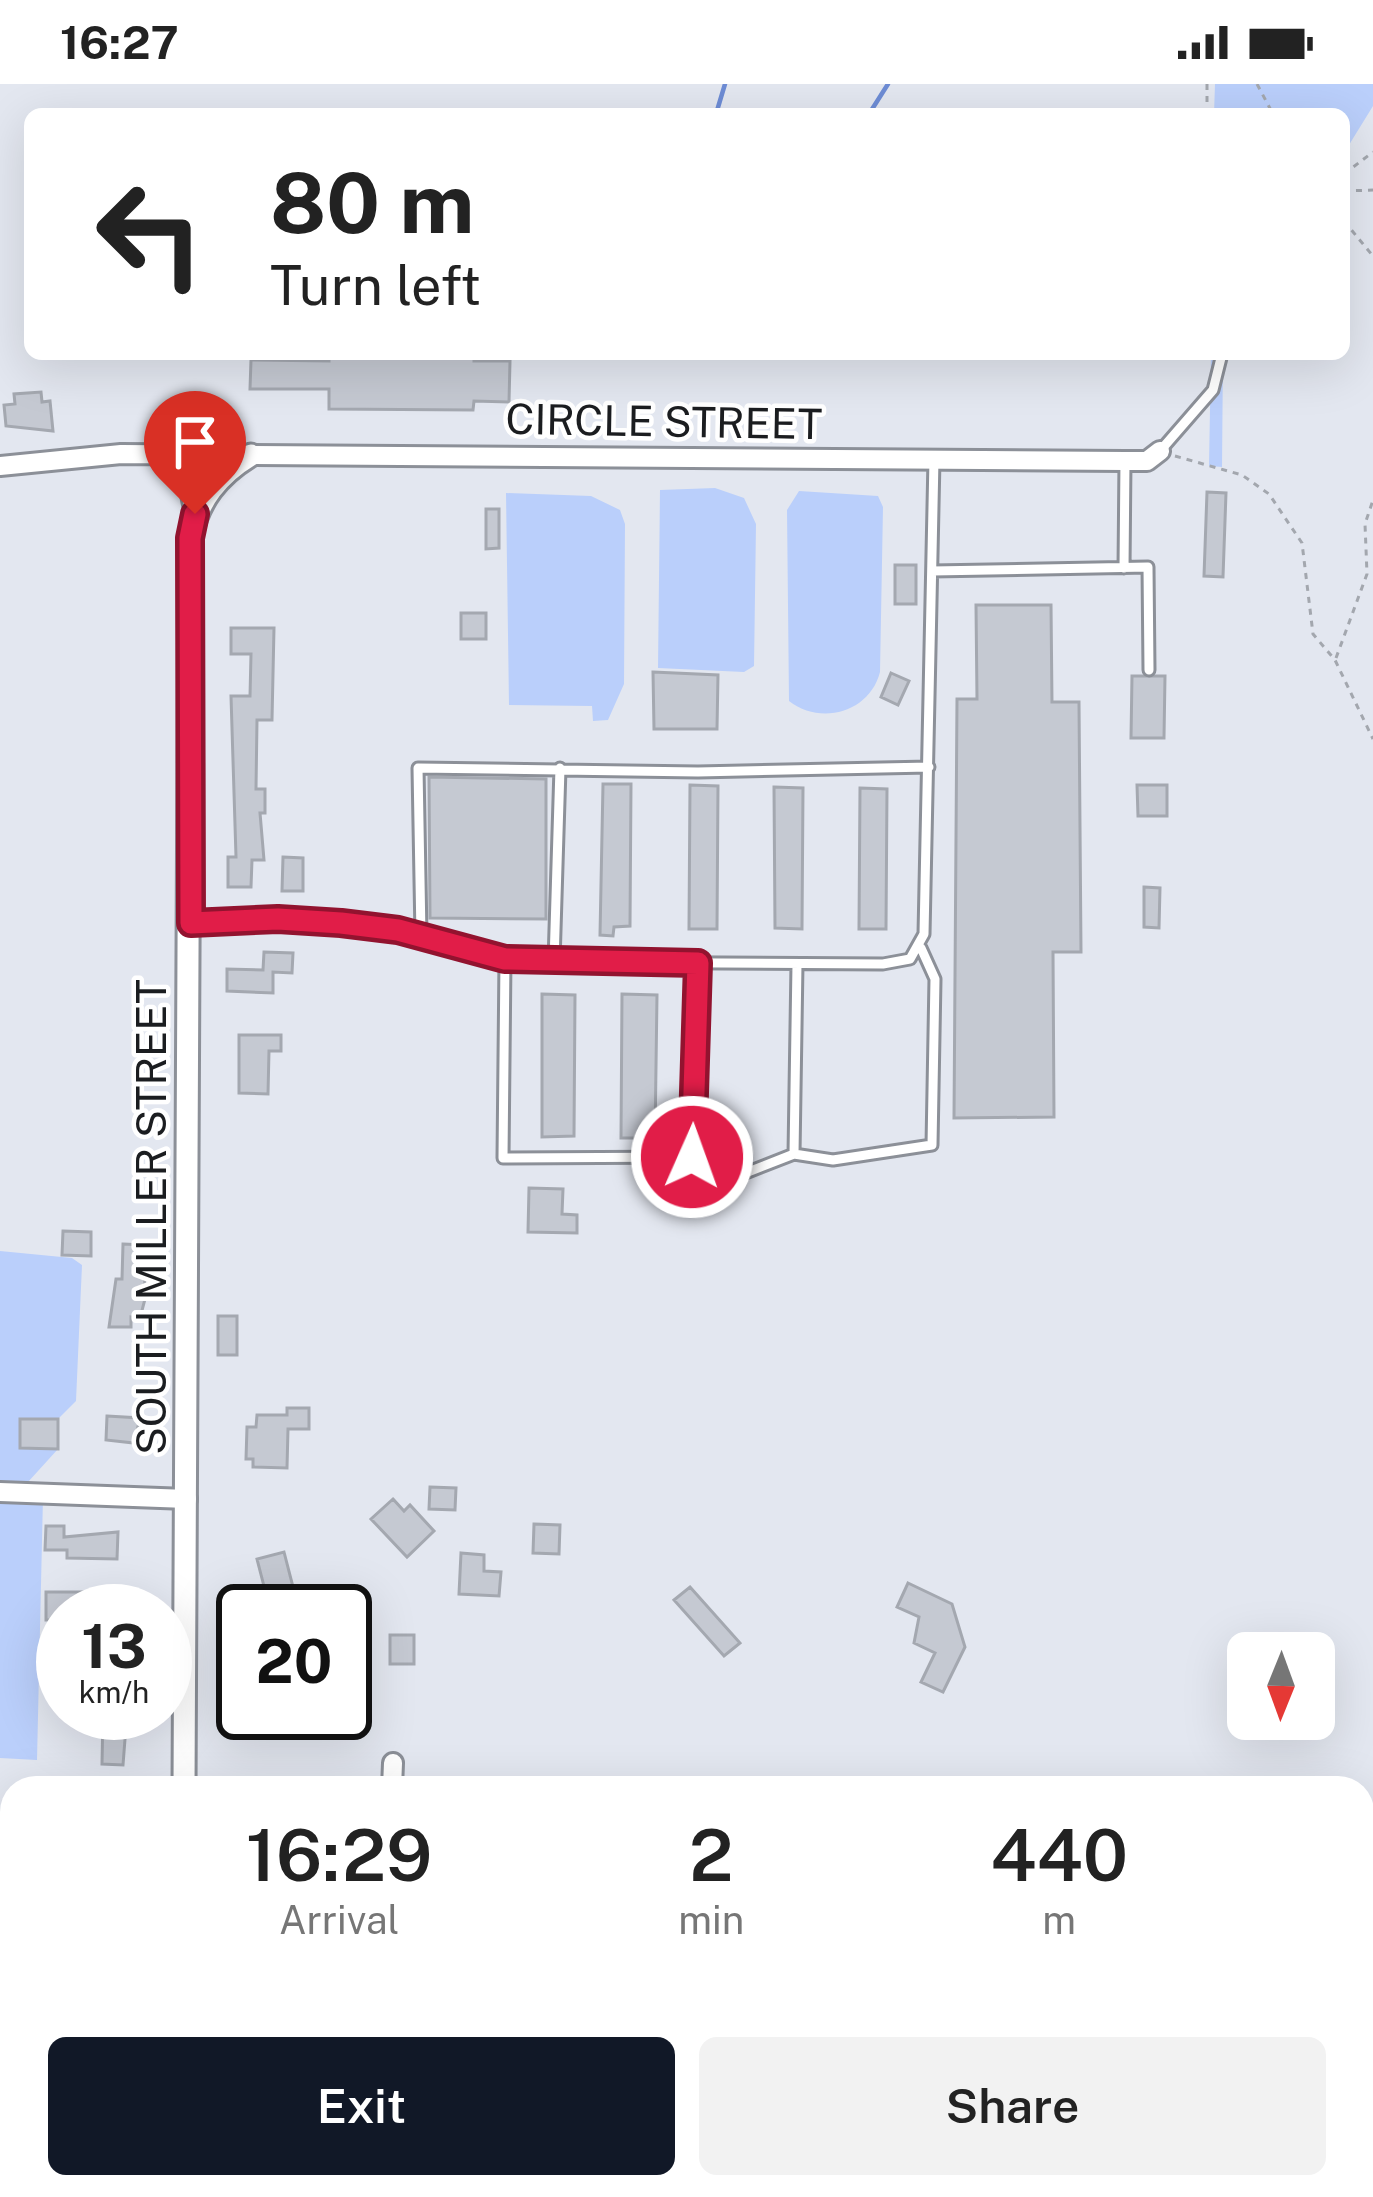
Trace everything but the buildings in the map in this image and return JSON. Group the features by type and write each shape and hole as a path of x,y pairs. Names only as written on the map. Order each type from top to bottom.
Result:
{"street":[{"name":"CIRCLE STREET","path":"0,466 163,454 1126,461 1147,460 1160,452"},
{"path":"163,454 188,480 195,514"},
{"path":"195,514 226,471 251,455"},
{"name":"SOUTH MILLER STREET","path":"184,1776 190,538 195,514"},
{"path":"0,1492 187,1498"},
{"path":"392,1776 393,1762"}],"lane":[{"path":"1160,452 1213,390 1220,360"},
{"path":"659,1157 679,1174 720,1183 794,1154 833,1160 932,1145 935,979 920,948 929,767 934,459"},
{"path":"1124,568 1126,461"},
{"path":"932,571 1148,567 1149,670"},
{"path":"422,936 418,768 698,772 929,767"},
{"path":"554,962 560,768"},
{"path":"191,923 278,919 422,936 505,959 554,962 883,964 910,959 920,948"},
{"path":"505,959 503,1158 692,1157 698,963"},
{"path":"794,1154 797,964"}],"path":[{"path":"1350,228 1373,256"},
{"path":"1160,452 1243,475 1269,494 1303,543 1313,634 1335,660 1373,739"},
{"path":"1335,660 1367,574 1366,524 1373,500"}],"shaded area":[{"path":"1215,84 1373,84 1373,106 1350,143 1350,108 1214,108"},
{"path":"1211,360 1223,360 1222,467 1209,466"},
{"path":"715,488 744,498 756,524 754,666 744,672 658,668 660,490"},
{"path":"799,491 878,496 883,507 880,672 866,697 843,711 815,713 789,701 787,510"},
{"path":"506,493 591,496 620,510 625,524 624,684 608,720 593,721 592,706 509,705"},
{"path":"0,1251 72,1258 82,1265 76,1401 58,1419 58,1449 28,1482 0,1483"},
{"path":"0,1496 43,1497 41,1584 36,1584 37,1760 0,1758"}],"waterway":[{"path":"718,108 725,84"},
{"path":"873,108 888,84"}],"route":[{"path":"195,514 190,538 191,923 278,919 341,923 398,930 505,959 698,963 692,1157"}]}
